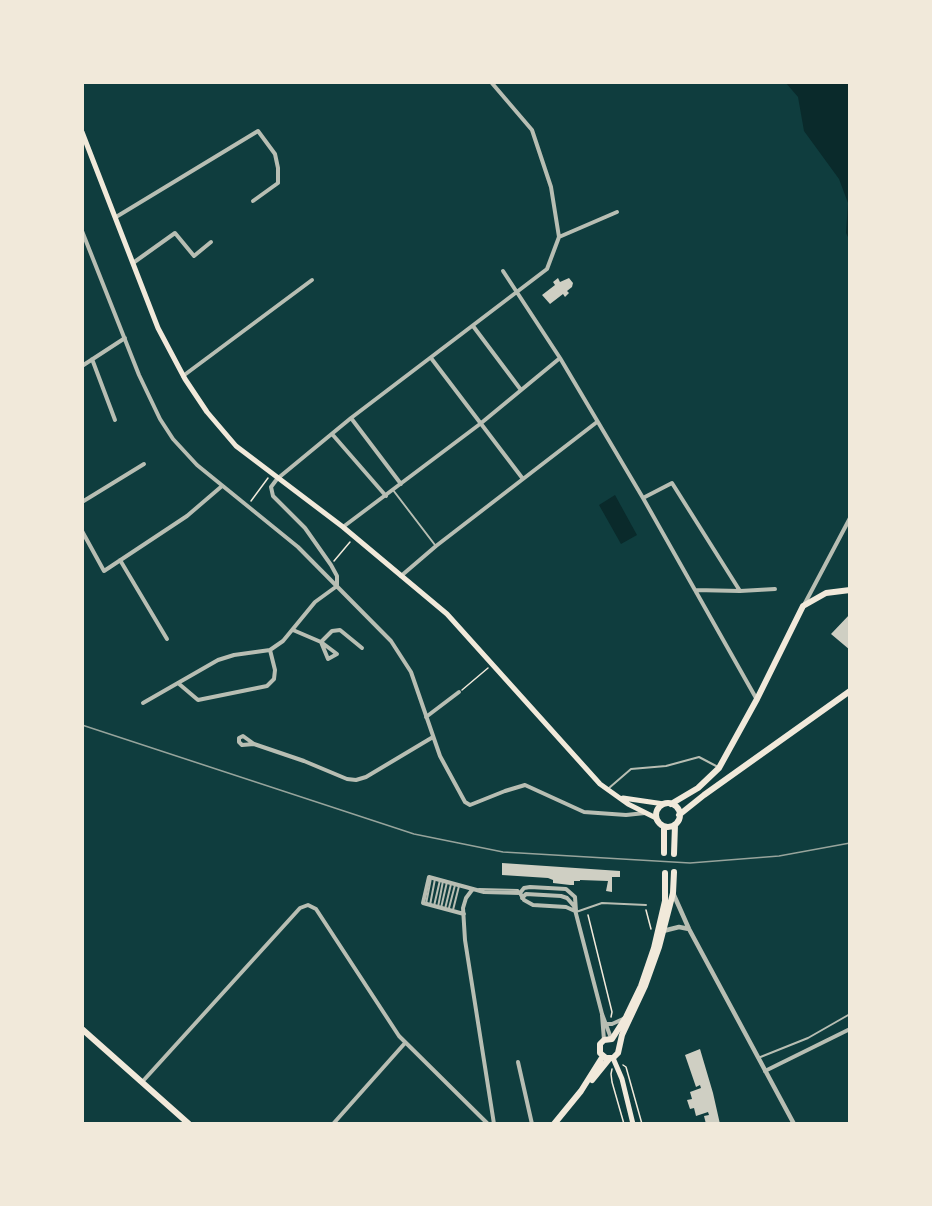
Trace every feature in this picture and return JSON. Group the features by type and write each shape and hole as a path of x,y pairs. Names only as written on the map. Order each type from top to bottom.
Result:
{"main road":[{"path":"82,132 158,328 183,376 207,412 236,446 343,527 447,614 607,790 656,818"},
{"path":"675,825 664,827 659,824 656,818 657,809 698,788 718,768 757,699 803,606 826,593 849,590"},
{"path":"674,854 675,825 680,815 704,795 849,691"},
{"path":"618,797 668,804 677,808 680,815"},
{"path":"664,827 664,853"},
{"path":"554,1124 581,1091 618,1053 627,1023 645,986 663,931 673,893 674,872"},
{"path":"612,1039 641,986 657,937 665,901 665,873"},
{"path":"82,1029 189,1124"},
{"path":"612,1039 619,1046"},
{"path":"612,1039 604,1040 599,1048 610,1059 633,1124"}],"street":[{"path":"337,586 337,576 331,565 305,528 273,496 271,487 277,479 351,418 547,269 559,237 552,187 532,130 490,82"},
{"path":"116,218 258,131 275,154 278,183 253,201"},
{"path":"559,237 617,212"},
{"path":"82,231 139,375 160,419 189,456 222,486 298,547 391,641 411,672 440,756 467,804 470,805 525,785 584,812 626,815 646,813"},
{"path":"133,263 175,233 194,256 211,242"},
{"path":"503,271 560,358 643,498 757,699"},
{"path":"183,376 312,280"},
{"path":"472,326 521,390"},
{"path":"82,366 125,338"},
{"path":"431,358 523,479"},
{"path":"343,527 480,424 560,358"},
{"path":"92,359 115,420"},
{"path":"351,418 401,484"},
{"path":"401,576 436,546 597,422"},
{"path":"332,434 386,496"},
{"path":"82,502 144,465"},
{"path":"643,498 672,483 740,591"},
{"path":"82,531 104,571 187,516 222,486"},
{"path":"803,606 849,518"},
{"path":"120,560 167,639"},
{"path":"143,704 218,660 234,655 270,650 284,641 315,602 337,586"},
{"path":"695,590 775,590"},
{"path":"292,630 321,642 337,654 328,659 321,642"},
{"path":"321,642 332,631 340,630 362,648"},
{"path":"178,683 198,700 267,686 274,679 275,670 270,650"},
{"path":"425,716 459,692"},
{"path":"254,744 347,779 356,780 366,777 433,736"},
{"path":"464,914 423,903 429,877 484,892 520,892 527,887 566,889 575,897 576,912"},
{"path":"472,890 466,898 465,940 494,1124"},
{"path":"520,892 522,898 533,905 566,907 576,912"},
{"path":"673,893 689,929 794,1124"},
{"path":"522,898 526,894 561,896 572,903 602,1014 604,1040"},
{"path":"143,1081 300,908 308,905 316,909 393,1029 488,1124"},
{"path":"663,931 679,927 689,929"},
{"path":"602,1014 612,1039"},
{"path":"607,1024 618,1022 626,1017"},
{"path":"765,1071 849,1029"},
{"path":"333,1124 405,1043"},
{"path":"518,1062 532,1124"}],"lane":[{"path":"393,490 436,546"},
{"path":"607,790 631,769 666,766 699,757 718,768"},
{"path":"439,908 445,882"},
{"path":"439,908 445,882"},
{"path":"439,908 445,882"},
{"path":"576,912 602,903 646,905"},
{"path":"759,1058 808,1038 849,1014"}],"path":[{"path":"250,502 268,478"},
{"path":"334,562 350,541"},
{"path":"459,692 489,668"},
{"path":"646,905 646,917 653,931 652,936 657,937"},
{"path":"588,915 612,1011 611,1017"},
{"path":"624,1124 611,1074 610,1059 626,1066 642,1124"}],"water":[{"path":"786,83 849,83 849,239 846,233 848,203 839,179 804,131 798,97"},
{"path":"615,495 637,535 621,544 599,505"}],"building":[{"path":"558,278 560,282 569,278 573,283 572,287 567,291 569,293 565,297 563,294 550,304 542,295 555,285 553,282"},
{"path":"850,614 850,650 831,634"},
{"path":"502,863 620,871 620,877 612,877 612,892 606,891 608,881 580,880 570,885 553,883 553,880 548,878 502,875"},
{"path":"700,1049 720,1124 706,1124 704,1116 709,1115 708,1112 696,1116 694,1108 690,1109 687,1100 692,1099 690,1092 701,1088 700,1085 696,1087 685,1055"}],"railway":[{"path":"82,725 414,834 503,852 690,863 779,856 850,843"}]}
